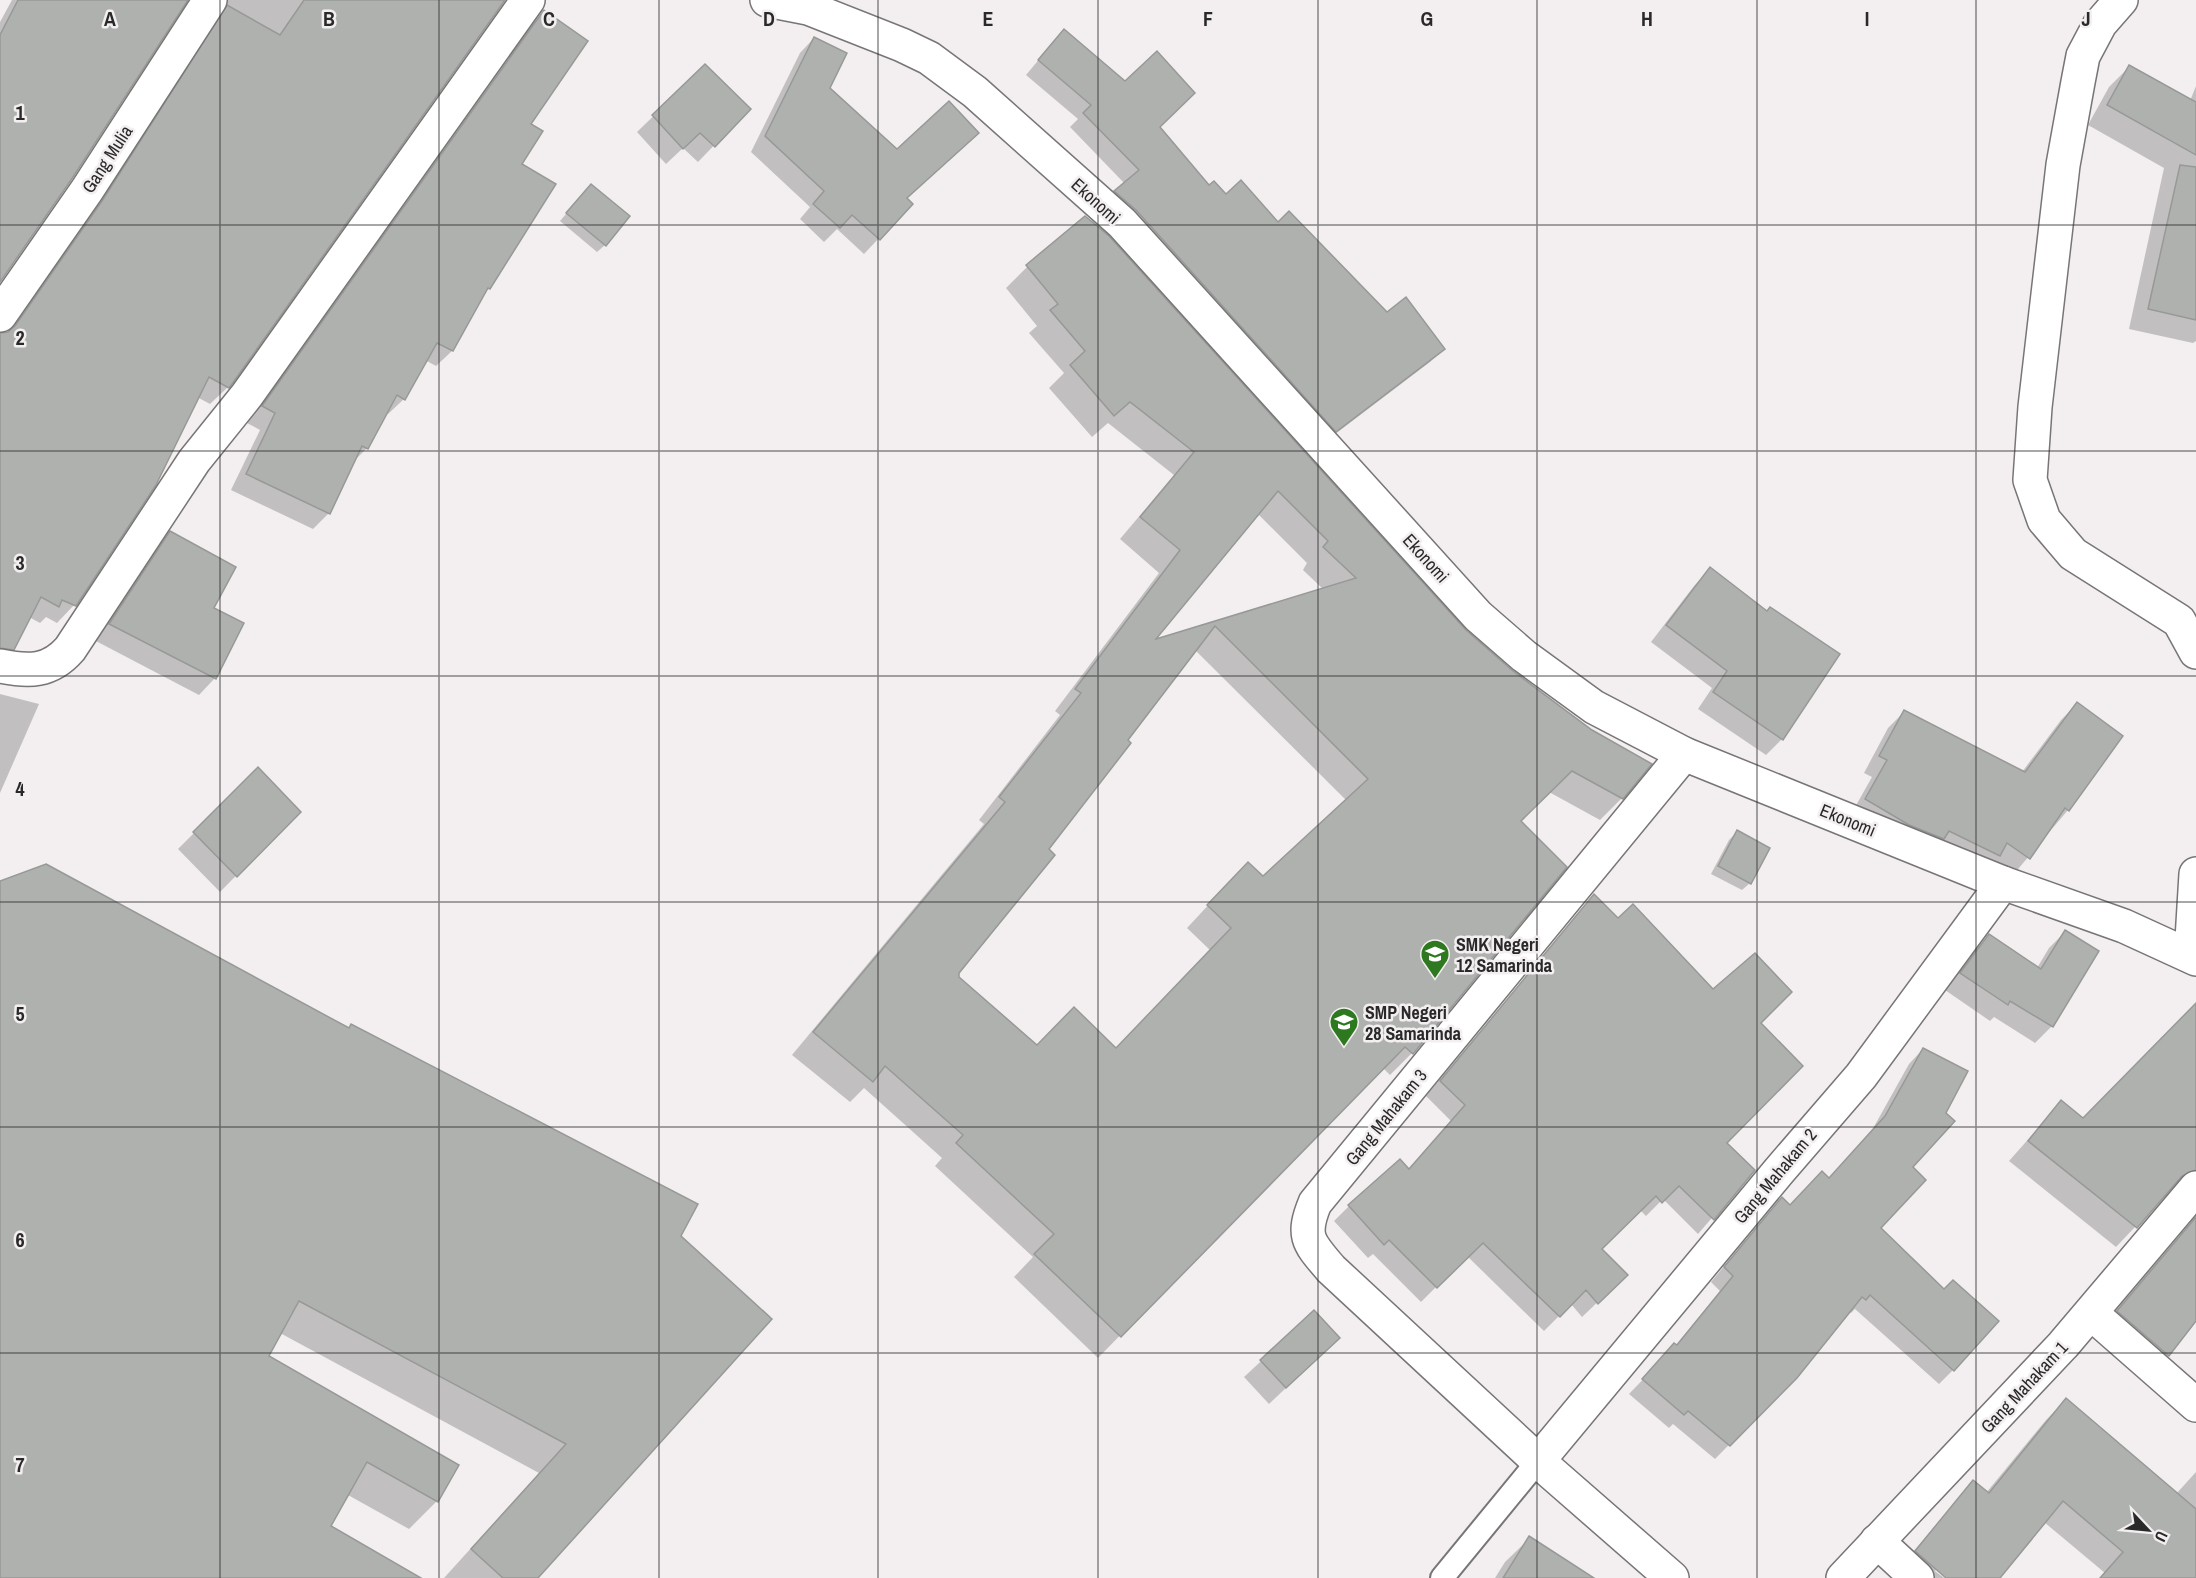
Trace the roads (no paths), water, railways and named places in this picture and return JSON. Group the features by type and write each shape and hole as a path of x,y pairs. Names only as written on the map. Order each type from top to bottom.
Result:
{"street":[{"name":"Gang Mulia","path":"0,315 87,190 210,0"},
{"path":"0,666 19,670 45,669 60,660 70,649 194,461 247,395 528,0"},
{"name":"Ekonomi","path":"767,0 808,8 902,45 929,58 975,92 1122,223 1478,616 1524,656 1594,707 1684,754 2003,883 2124,926 2194,957"},
{"path":"2121,0 2100,24 2083,56 2078,82 2063,165 2035,407 2030,480 2044,520 2073,554 2179,621 2196,652"},
{"name":"Gang Mahakam 3","path":"1538,1461 1331,1269 1311,1245 1307,1234 1308,1221 1316,1203 1684,754"},
{"path":"2194,957 2196,874"},
{"name":"Gang Mahakam 2","path":"1538,1461 1861,1076 2003,883"},
{"name":"Gang Mahakam 1","path":"1843,1578 2091,1313 2196,1188"},
{"path":"2091,1313 2196,1405"},
{"path":"1538,1461 1672,1578"},
{"path":"1877,1541 1917,1578"}],"lane":[{"path":"1442,1578 1515,1492 1538,1461"}],"place":[{"name":"SMK Negeri 12 Samarinda","path":"1435,980"},
{"name":"SMP Negeri 28 Samarinda","path":"1344,1048"}]}
